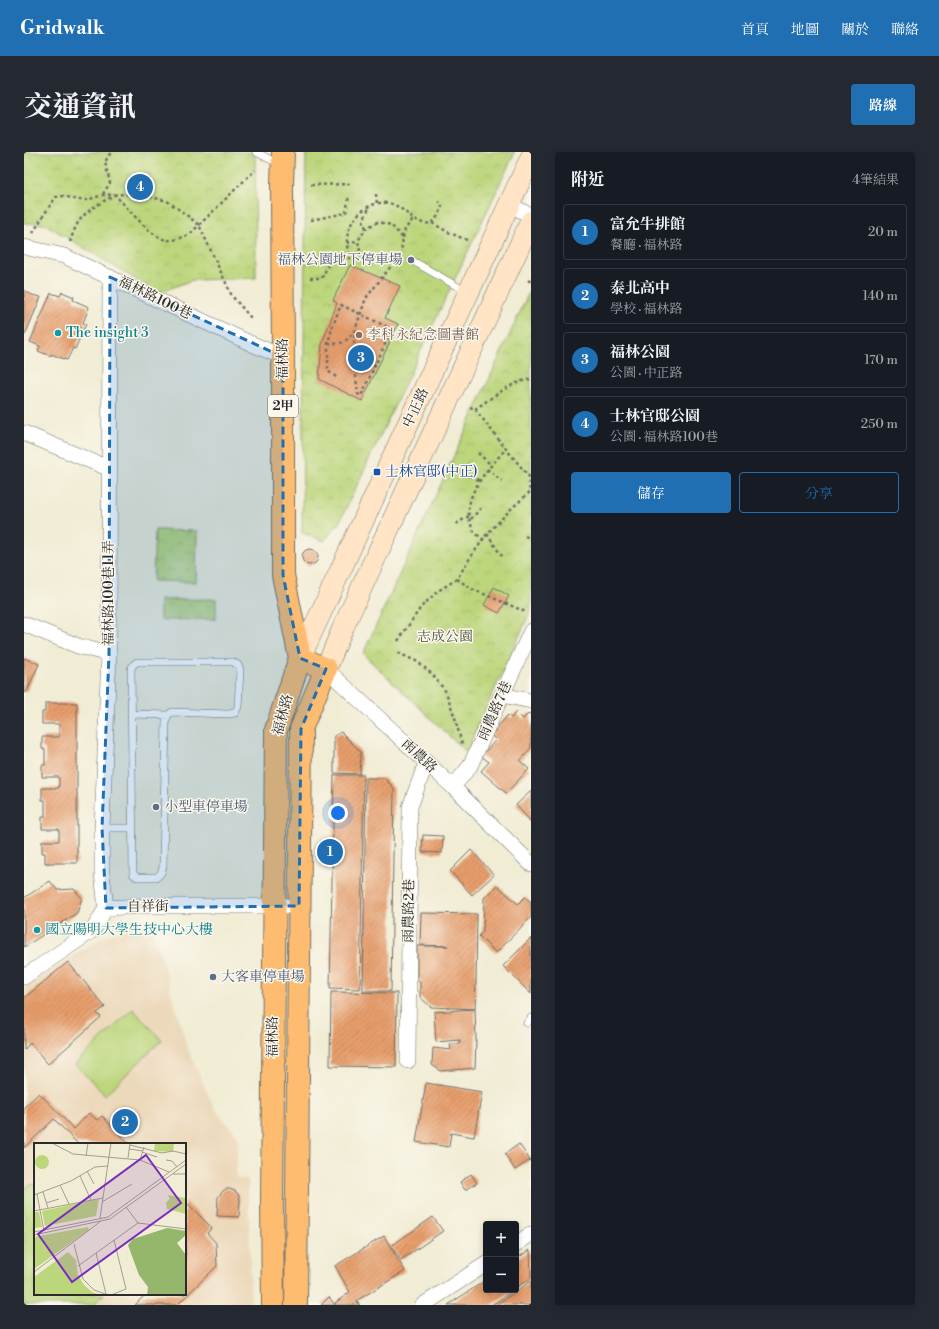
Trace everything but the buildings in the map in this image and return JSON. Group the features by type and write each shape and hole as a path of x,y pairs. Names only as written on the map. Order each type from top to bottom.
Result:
{"main road":[{"name":"中正路","path":"300,658 531,157"},
{"name":"福林路","path":"273,1305 272,1201 276,730 300,658 283,575 283,159"},
{"name":"中正路","path":"326,669 342,630 531,221"},
{"name":"雨農路","path":"300,658 326,669"},
{"name":"福林路","path":"296,1305 301,729 326,669"}],"street":[{"path":"509,204 531,216"},
{"name":"福林路100巷","path":"25,247 64,256 283,357"},
{"name":"福林路100巷11弄","path":"106,908 102,873 102,828 109,654 110,277"},
{"path":"24,433 110,469"},
{"path":"24,624 78,646 109,654"},
{"name":"雨農路7巷","path":"452,787 470,766 531,631"},
{"name":"雨農路","path":"326,669 452,787 531,864"},
{"path":"502,695 531,701"},
{"name":"雨農路2巷","path":"408,1061 410,806 426,763"},
{"name":"自祥街","path":"106,908 140,906 300,906"},
{"path":"24,977 93,930 106,908"},
{"path":"519,1242 531,1235"},
{"path":"423,1305 483,1266"}],"lane":[{"path":"256,152 283,159"},
{"path":"411,260 468,293"},
{"path":"132,714 168,715 172,712 235,713 238,708 240,670 238,665 233,662 137,662 131,669 133,874 137,877 157,877 161,873 163,867 166,720 168,715"},
{"path":"102,828 133,828"}],"path":[{"path":"103,195 110,183 105,162 111,152"},
{"path":"115,195 145,227 159,237 167,240 180,239 191,233 255,170"},
{"path":"310,185 351,184"},
{"path":"376,194 377,204"},
{"path":"25,247 44,213 56,197 64,196 78,200 87,200 103,195 143,195 160,198 184,213 198,225 232,296 250,318"},
{"path":"64,256 78,222 87,212 99,203 115,195"},
{"path":"311,220 346,213 349,195"},
{"path":"432,223 438,216 442,207 439,201"},
{"path":"310,278 322,278 329,263 350,258 347,243 349,229 357,215 370,206 377,204 388,203 401,208 414,218 424,223 432,223 467,240"},
{"path":"366,228 363,220 370,206"},
{"path":"328,343 336,344 345,342 355,330 366,298 401,254 405,229 414,218"},
{"path":"360,251 358,241 366,228 378,222 391,225 403,238"},
{"path":"347,243 358,241"},
{"path":"336,377 328,371 328,343 333,325 341,306 392,329 361,396 358,394 353,353 355,330"},
{"path":"353,353 363,364 370,366 375,365"},
{"path":"475,409 507,388 523,380 531,379"},
{"path":"398,641 421,606 438,591 457,579 487,534 531,491 528,487 531,479 475,409 470,407"},
{"path":"484,540 475,532 469,516 469,506 480,481 488,469 506,449"},
{"path":"478,453 492,465"},
{"path":"488,469 502,481"},
{"path":"471,476 480,481"},
{"path":"470,520 481,508"},
{"path":"456,524 469,516"},
{"path":"487,534 501,555 504,557"},
{"path":"525,536 531,539"},
{"path":"457,579 472,589 526,612"},
{"path":"398,653 418,662 433,675 446,692 463,748"}],"highlighted area":[{"path":"110,277 283,357 283,575 300,658 326,669 301,729 299,906 106,908 102,828 109,654"}],"shaded area":[{"path":"146,920 157,942 187,1047 214,1108 238,1137 236,1178 248,1179 251,1305 24,1305 24,986 100,939"}],"green space":[{"path":"24,152 255,152 256,278 192,280 158,293 45,224 24,223"},
{"path":"306,152 515,152 339,523 324,541 302,533"},
{"name":"志成公園","path":"531,288 531,610 466,752 363,654"},
{"path":"155,530 197,531 196,582 153,581"},
{"path":"216,599 216,619 160,620 160,600"},
{"path":"133,1009 162,1040 105,1095 75,1064"},
{"path":"34,1184 34,1295 103,1295 93,1305 24,1305 24,1190 29,1185"}],"place":[{"name":"士林官邸公園","path":"140,187"},
{"name":"福林公園地下停車場","path":"411,260"},
{"name":"The insight 3","path":"58,333"},
{"name":"李科永紀念圖書館","path":"359,335"},
{"name":"福林公園","path":"361,358"},
{"name":"士林官邸(中正)","path":"377,472"},
{"name":"小型車停車場","path":"156,807"},
{"name":"富允牛排館","path":"330,852"},
{"name":"國立陽明大學生技中心大樓","path":"37,930"},
{"name":"大客車停車場","path":"213,977"},
{"name":"泰北高中","path":"125,1122"}]}
